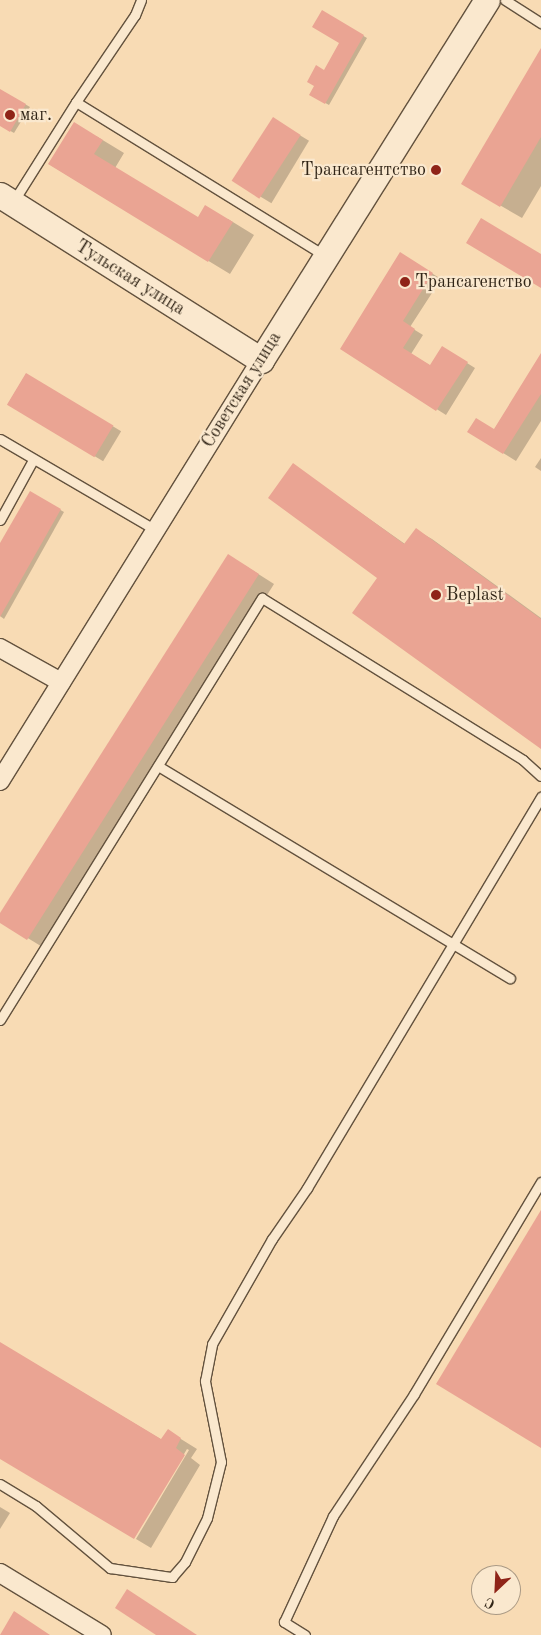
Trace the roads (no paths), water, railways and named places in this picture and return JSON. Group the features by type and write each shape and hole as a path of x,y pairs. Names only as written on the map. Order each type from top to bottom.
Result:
{"main road":[{"name":"Советская улица","path":"261,360 487,0"},
{"name":"Тульская улица","path":"6,199 261,360"}],"street":[{"name":"Советская улица","path":"0,782 261,360"},
{"path":"0,648 61,682"},
{"path":"0,1572 102,1635"}],"lane":[{"path":"6,199 76,102 135,15 141,0"},
{"path":"505,0 541,23"},
{"path":"76,102 326,257"},
{"path":"0,439 32,460 156,530"},
{"path":"0,520 32,460"},
{"path":"0,1020 262,598 515,755 541,776"},
{"path":"158,766 454,942 510,978"},
{"path":"0,1484 36,1506 110,1568 172,1577 185,1562 207,1518 221,1462 206,1380 212,1344 272,1240 307,1188 541,797"},
{"path":"305,1635 284,1622 333,1516 414,1394 541,1182"}],"place":[{"name":"маг.","path":"10,115"},
{"name":"Трансагентство","path":"436,170"},
{"name":"Трансагенство","path":"405,282"},
{"name":"Beplast","path":"436,595"}]}
